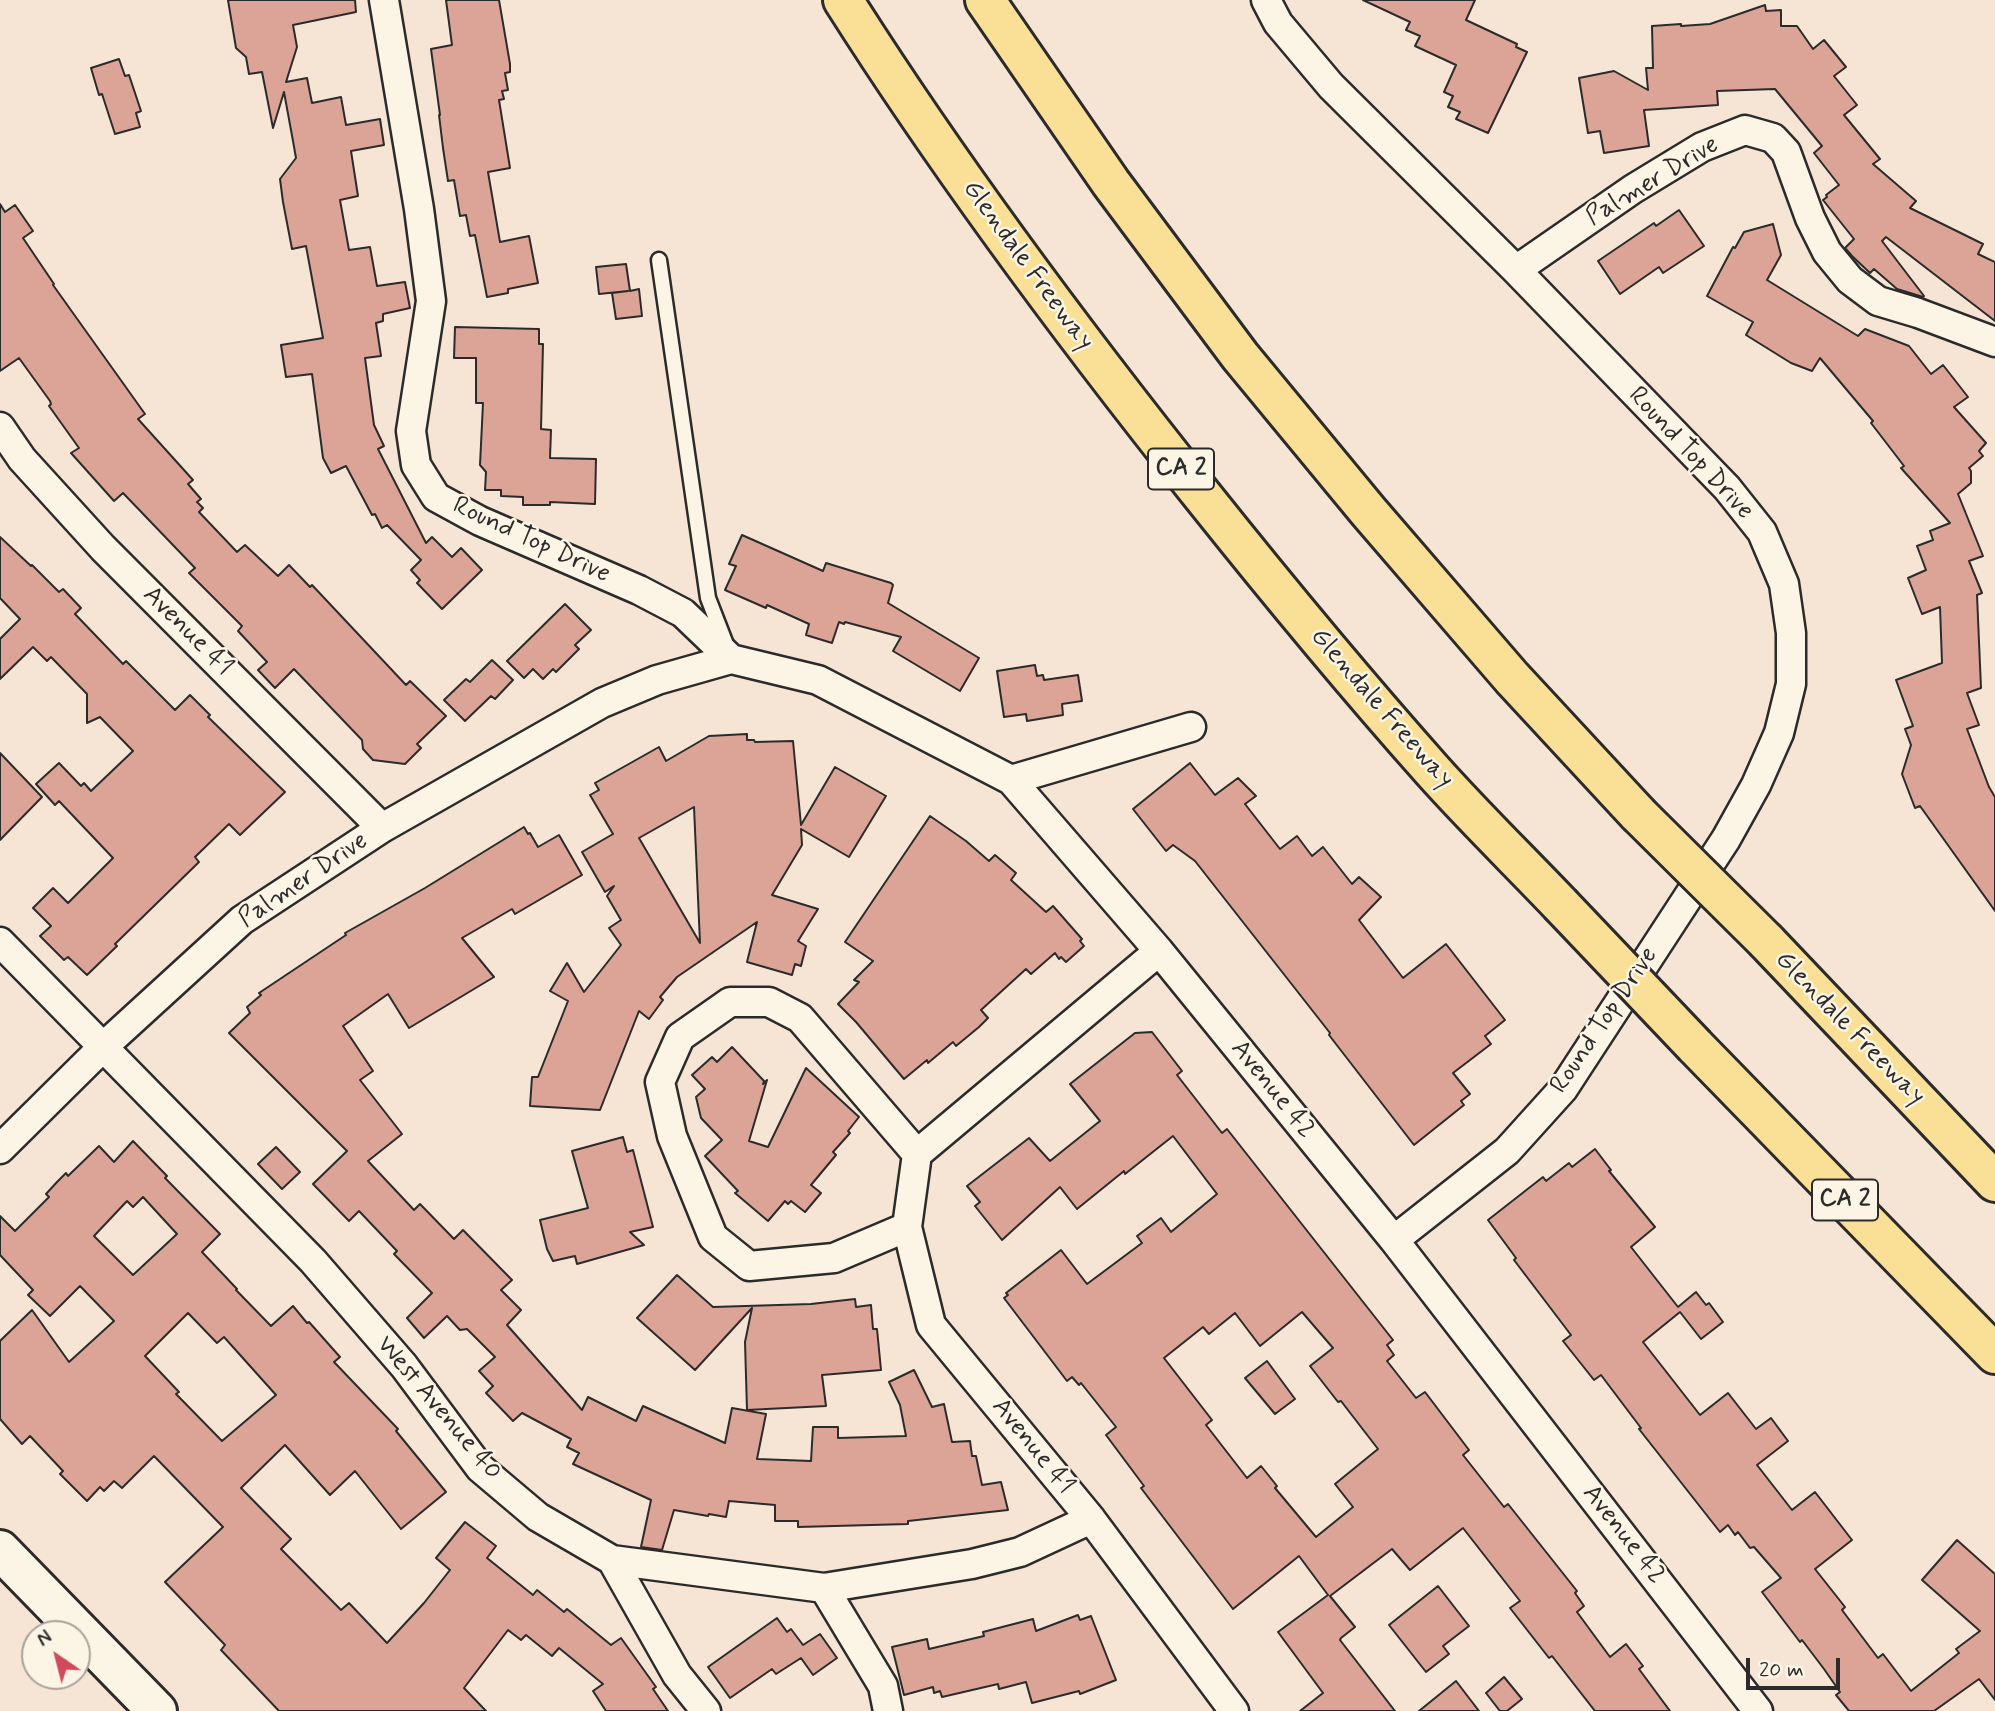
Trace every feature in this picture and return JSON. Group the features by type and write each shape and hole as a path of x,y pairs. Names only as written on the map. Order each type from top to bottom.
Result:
{"highway":[{"name":"Glendale Freeway","path":"843,0 989,215 1135,412 1286,600 1433,772 1995,1354"},
{"name":"Glendale Freeway","path":"985,0 1111,183 1240,356 1368,511 1512,678 1638,814 1766,941 1995,1182"}],"main road":[{"path":"0,1550 157,1711"}],"street":[{"name":"Round Top Drive","path":"384,0 419,209 431,301 411,431 416,465 436,497 480,521 639,590 683,613 731,659"},
{"name":"Round Top Drive","path":"1266,0 1278,23 1331,86 1516,270 1727,488 1762,532 1784,584 1791,633 1791,684 1779,733 1756,785 1726,838 1563,1088 1507,1151 1394,1240"},
{"name":"Palmer Drive","path":"1516,270 1633,189 1702,147 1745,130 1773,138 1786,152 1810,218 1826,252 1850,279 1878,301 1956,326 1995,342"},
{"name":"Avenue 41","path":"0,427 22,459 103,548 382,828"},
{"name":"Avenue 42","path":"657,680 731,659 818,680 1011,780 1159,951 1394,1240 1758,1711"},
{"name":"Palmer Drive","path":"0,1149 103,1047 242,920 382,828 602,703 657,680"},
{"path":"1011,780 1191,727"},
{"name":"West Avenue 40","path":"0,942 313,1261 404,1366 481,1468 538,1517 612,1560 824,1588 972,1564 1020,1552 1091,1519"},
{"path":"907,1227 834,1258 749,1266 713,1237 672,1136 660,1082 680,1037 730,1002 769,1002 800,1018 917,1154 1159,951"},
{"name":"Avenue 41","path":"917,1154 907,1227 931,1325 1091,1519 1234,1711"},
{"path":"612,1560 677,1675 706,1711"},
{"path":"824,1588 883,1686 888,1711"}],"lane":[{"path":"659,260 708,598 731,659"}],"building":[{"path":"228,0 355,0 356,12 293,25 297,47 286,82 307,78 312,103 341,97 346,125 380,119 384,145 351,151 358,196 340,200 349,250 370,247 377,286 405,282 410,308 383,314 383,321 376,323 381,356 365,358 374,425 384,446 378,449 426,543 432,537 452,557 461,548 482,570 442,609 417,583 420,580 411,570 421,560 387,525 382,528 375,514 372,515 346,466 331,473 323,458 312,374 286,377 281,345 323,338 306,246 292,249 283,202 280,179 296,158 284,92 273,128 262,72 249,74 246,57 236,48"},
{"path":"446,0 499,0 510,64 510,72 505,73 508,90 502,91 504,99 499,100 510,168 488,172 500,242 529,236 538,283 508,289 508,293 487,297 475,235 470,236 466,215 460,216 454,180 448,181 443,148 431,49 452,45"},
{"path":"1363,0 1475,0 1466,20 1517,44 1516,47 1527,52 1488,133 1456,119 1460,112 1448,107 1453,96 1444,92 1456,65 1415,46 1420,36 1406,30 1410,22"},
{"path":"1765,5 1766,11 1781,10 1781,26 1797,26 1813,49 1824,40 1846,67 1834,76 1857,105 1844,115 1880,159 1873,164 1916,201 1910,208 1983,244 1978,254 1995,262 1995,321 1886,237 1882,241 1923,297 1897,289 1874,269 1870,273 1852,256 1845,248 1854,239 1823,200 1839,185 1814,153 1822,146 1775,89 1717,91 1718,105 1644,110 1649,146 1604,153 1600,131 1588,133 1579,78 1614,71 1648,90 1646,68 1653,68 1652,26 1710,24"},
{"path":"119,59 125,76 129,75 141,111 136,113 140,127 115,134 91,68"},
{"path":"0,204 5,212 15,205 33,231 23,238 53,285 145,414 138,419 193,480 188,484 201,499 197,502 203,508 199,512 237,552 245,545 278,576 289,565 310,587 312,585 406,685 410,681 446,716 417,744 421,748 405,764 373,760 363,749 362,740 294,669 275,688 258,670 267,662 238,631 242,626 189,573 195,568 123,493 114,501 71,453 79,448 19,358 0,371"},
{"path":"1679,210 1704,246 1663,273 1659,267 1620,294 1598,261 1654,223 1656,226"},
{"path":"1773,224 1781,255 1767,280 1858,336 1865,329 1909,346 1931,374 1943,365 1968,397 1954,407 1986,443 1979,451 1983,456 1969,468 1971,483 1958,494 1983,556 1969,561 1982,593 1977,595 1981,688 1967,693 1979,725 1967,729 1995,797 1995,911 1920,806 1915,808 1902,774 1911,745 1905,729 1913,726 1896,680 1942,663 1940,607 1922,614 1908,578 1926,570 1917,546 1933,540 1930,531 1950,523 1901,468 1904,466 1871,423 1873,421 1820,358 1812,371 1791,363 1746,335 1753,322 1707,296 1744,232"},
{"path":"626,264 630,291 639,289 642,316 616,319 612,293 628,291 599,294 596,267"},
{"path":"455,327 539,329 539,344 543,344 541,429 551,430 550,458 596,459 595,504 550,502 550,505 523,505 523,497 501,496 501,490 485,490 486,472 480,465 483,403 476,403 476,358 454,358"},
{"path":"742,535 823,571 826,563 891,583 893,585 888,603 979,658 960,691 893,651 901,637 839,622 832,643 806,635 809,624 725,590 736,566 729,564"},
{"path":"0,537 59,592 63,589 81,608 75,614 123,664 126,661 175,710 190,695 210,715 208,717 285,792 240,835 229,824 195,857 199,862 87,975 68,957 64,960 40,936 51,926 33,908 53,888 68,903 113,858 59,801 55,805 36,784 59,763 81,786 84,783 91,791 133,751 100,717 87,723 87,694 51,657 47,661 33,647 0,679 0,639 20,619 0,598"},
{"path":"565,604 591,630 575,645 579,649 556,672 553,669 543,679 533,669 524,678 507,661"},
{"path":"492,660 513,680 495,699 491,696 465,721 444,700 466,679 470,682"},
{"path":"1035,665 1037,676 1043,675 1044,680 1078,675 1082,701 1062,704 1063,715 1027,721 1026,714 1004,717 997,671"},
{"path":"747,734 747,740 755,742 793,741 801,825 835,767 886,796 849,857 801,829 802,845 772,895 818,909 798,941 806,946 801,966 795,964 792,975 747,962 757,922 677,977 660,997 663,1000 649,1019 639,1011 600,1110 530,1106 532,1077 538,1077 568,1001 550,991 567,963 584,992 621,945 609,928 621,920 607,896 614,886 605,892 582,852 613,834 590,795 599,790 595,783 659,747 666,761 709,736","holes":["694,807 700,943 639,838"]},
{"path":"0,753 42,797 0,840"},
{"path":"1190,763 1215,795 1238,778 1256,796 1245,804 1280,849 1297,836 1312,856 1323,847 1352,884 1359,877 1381,897 1359,920 1403,978 1446,944 1505,1020 1485,1036 1491,1044 1453,1073 1470,1094 1461,1101 1464,1105 1414,1145 1195,861 1173,845 1166,851 1133,809"},
{"path":"930,816 989,861 995,855 1016,873 1011,880 1046,912 1053,906 1082,939 1080,941 1084,946 1066,962 1061,957 1059,959 1055,953 1031,974 1026,969 981,1010 988,1018 979,1027 956,1046 953,1042 928,1063 927,1060 904,1079 838,1004 859,982 854,980 873,961 845,942"},
{"path":"524,827 538,847 559,835 582,875 515,914 512,909 462,938 494,977 409,1028 388,994 343,1026 373,1071 360,1080 402,1134 368,1161 414,1210 420,1204 454,1239 463,1230 512,1280 501,1290 521,1310 507,1325 582,1410 588,1397 636,1421 643,1406 725,1443 732,1408 766,1414 757,1459 811,1461 813,1427 838,1427 838,1438 906,1436 900,1405 889,1382 914,1370 932,1407 944,1404 952,1442 970,1441 982,1485 1001,1482 1008,1510 908,1521 908,1524 798,1527 798,1521 775,1521 775,1505 729,1501 726,1517 674,1510 662,1550 641,1547 651,1500 573,1464 579,1453 567,1447 571,1439 522,1413 513,1421 486,1393 493,1386 479,1371 495,1357 467,1329 460,1330 447,1316 424,1338 407,1318 432,1293 394,1254 397,1251 359,1211 349,1221 313,1184 347,1151 229,1033 250,1013 247,1007 261,995 259,993 346,935 345,933"},
{"path":"1152,1032 1182,1071 1177,1075 1222,1133 1227,1129 1393,1340 1387,1345 1394,1355 1387,1361 1416,1398 1425,1392 1469,1450 1463,1455 1504,1507 1508,1504 1577,1591 1575,1593 1584,1606 1577,1612 1610,1657 1626,1644 1643,1666 1639,1669 1670,1711 1595,1711 1510,1608 1520,1601 1463,1528 1410,1570 1392,1549 1330,1596 1355,1627 1340,1640 1395,1711 1300,1711 1323,1693 1278,1632 1328,1595 1299,1556 1233,1609 1141,1488 1144,1486 1106,1435 1116,1427 1081,1383 1079,1385 1072,1377 1067,1381 1004,1298 1008,1295 1006,1293 1061,1250 1087,1284 1142,1243 1137,1236 1161,1218 1171,1232 1217,1194 1173,1136 1077,1209 1060,1187 1002,1240 975,1206 980,1202 967,1186 1029,1138 1050,1161 1100,1121 1070,1084 1135,1033","holes":["1302,1312 1333,1348 1310,1366 1378,1449 1335,1484 1353,1507 1316,1537 1275,1488 1277,1486 1261,1466 1247,1478 1206,1425 1212,1420 1164,1358 1203,1327 1209,1334 1235,1313 1260,1346"]},
{"path":"732,1047 764,1081 763,1084 767,1080 749,1141 768,1147 806,1068 859,1117 848,1131 850,1133 833,1152 836,1155 811,1185 821,1193 805,1212 791,1201 788,1204 785,1201 768,1221 735,1193 738,1191 705,1156 722,1140 701,1118 696,1097 705,1089 692,1075 712,1057 717,1062"},
{"path":"623,1137 627,1152 633,1150 653,1227 630,1232 644,1245 577,1264 575,1256 553,1261 540,1220 588,1208 572,1151"},
{"path":"133,1141 220,1234 202,1252 271,1326 293,1306 340,1357 334,1362 398,1429 396,1431 446,1492 401,1529 355,1471 330,1495 285,1445 241,1488 291,1539 281,1549 341,1610 349,1603 387,1643 450,1570 436,1558 465,1522 496,1546 487,1558 533,1595 537,1590 564,1612 567,1609 611,1645 621,1638 656,1687 653,1689 668,1711 606,1711 593,1691 603,1684 559,1648 552,1656 526,1635 521,1640 508,1630 464,1688 486,1711 279,1711 221,1650 225,1645 165,1582 223,1527 154,1456 122,1488 114,1481 104,1491 100,1487 87,1501 60,1474 63,1471 30,1436 22,1444 0,1419 0,1341 32,1310 69,1362 114,1321 80,1286 50,1316 28,1295 33,1290 0,1255 0,1216 15,1231 49,1197 46,1194 57,1182 66,1173 68,1176 99,1146 114,1162","holes":["143,1197 177,1234 133,1275 94,1236 127,1201 133,1207","188,1313 217,1343 224,1337 276,1395 222,1441 176,1394 179,1392 145,1356"]},
{"path":"276,1147 300,1172 282,1189 258,1164"},
{"path":"1595,1149 1611,1170 1609,1171 1655,1227 1631,1247 1678,1307 1696,1292 1706,1305 1709,1303 1723,1322 1701,1339 1680,1312 1643,1342 1700,1415 1728,1393 1756,1429 1771,1418 1788,1441 1757,1465 1792,1510 1815,1492 1852,1540 1815,1569 1845,1607 1842,1610 1878,1658 1883,1654 1911,1691 1959,1653 1956,1649 1980,1631 1922,1580 1957,1540 1995,1574 1995,1700 1979,1679 1934,1711 1849,1711 1836,1695 1840,1692 1824,1669 1762,1592 1781,1578 1754,1547 1750,1548 1738,1532 1735,1535 1728,1525 1720,1532 1639,1429 1641,1428 1601,1375 1594,1380 1563,1341 1571,1335 1514,1260 1516,1258 1488,1220 1543,1177 1546,1181 1569,1163 1572,1167"},
{"path":"677,1275 713,1307 811,1304 855,1299 856,1307 871,1305 873,1329 877,1329 881,1370 822,1375 826,1406 747,1410 745,1342 752,1308 695,1370 637,1318"},
{"path":"1267,1361 1295,1399 1275,1414 1245,1378"},
{"path":"1438,1586 1469,1626 1443,1646 1449,1654 1426,1672 1389,1625"},
{"path":"1078,1615 1080,1620 1091,1616 1116,1680 1080,1694 1079,1691 1032,1703 1026,1682 999,1689 998,1684 942,1697 940,1691 934,1693 933,1687 904,1695 892,1647 927,1639 929,1649 984,1636 983,1632 1033,1619 1036,1631"},
{"path":"777,1618 787,1632 791,1629 803,1645 820,1634 837,1658 813,1675 801,1658 776,1674 772,1669 730,1698 708,1667"},
{"path":"1504,1677 1522,1699 1507,1711 1500,1711 1486,1693"},
{"path":"1456,1681 1479,1711 1419,1711"}]}
